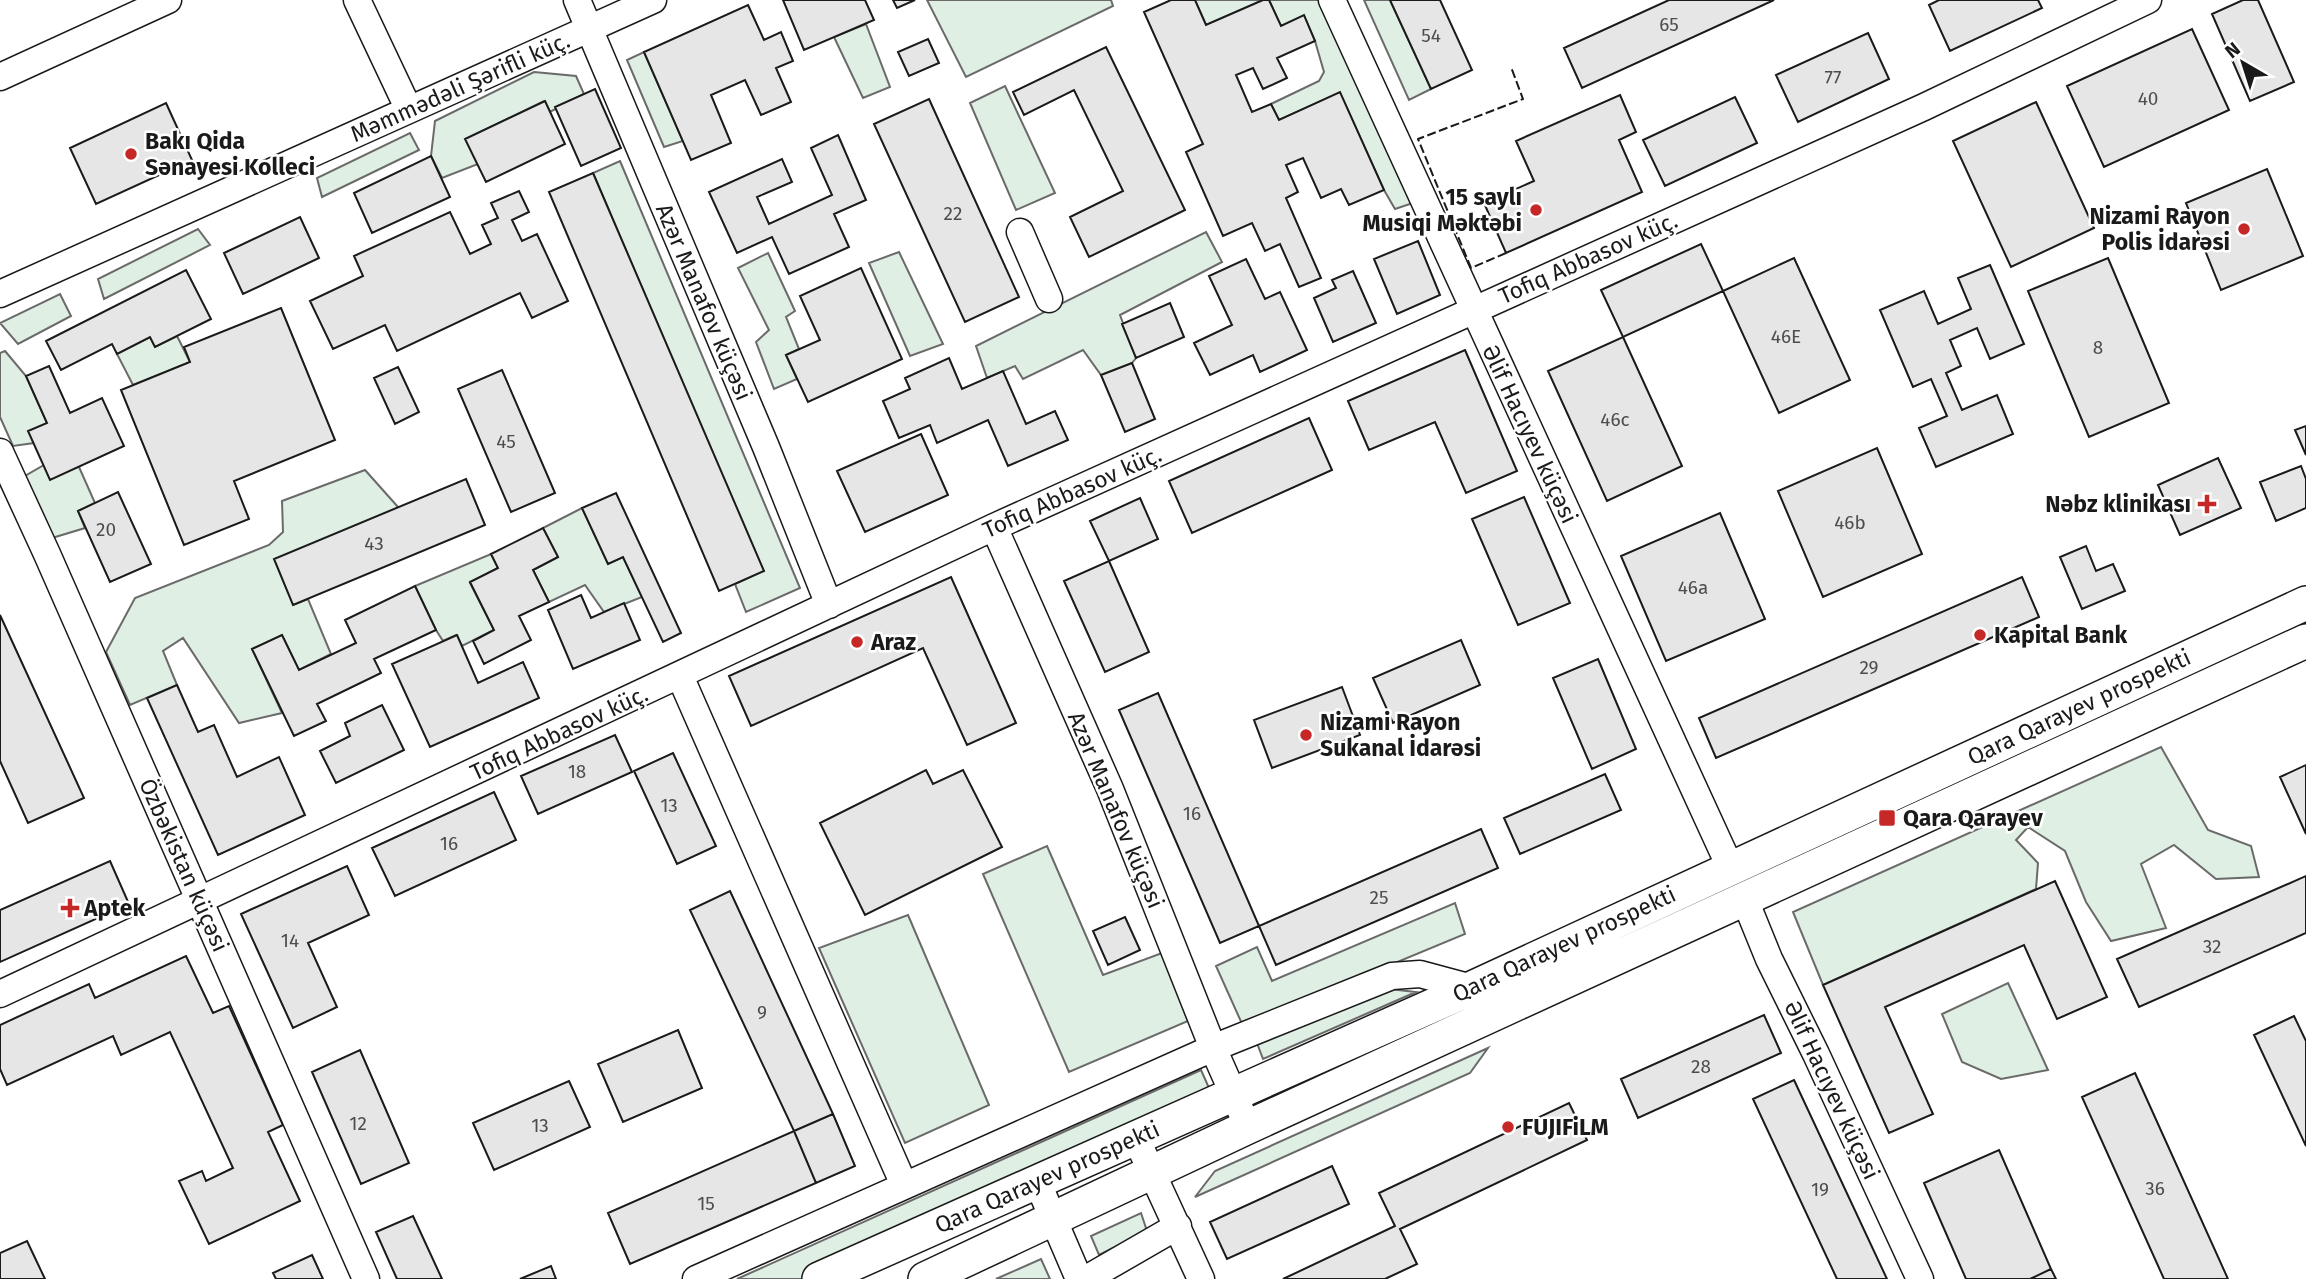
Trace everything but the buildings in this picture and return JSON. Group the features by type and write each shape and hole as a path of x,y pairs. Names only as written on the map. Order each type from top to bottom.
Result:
{"main road":[{"name":"Qara Qarayev prospekti","path":"819,1279 1472,988 2306,603"},
{"name":"Qara Qarayev prospekti","path":"925,1279 1248,1127 2306,641"}],"street":[{"path":"3,68 168,0"},
{"path":"356,0 409,110"},
{"name":"Azər Manafov küçəsi","path":"577,0 766,447 829,605"},
{"name":"Məmmədəli Şərifli küç.","path":"0,294 653,0"},
{"name":"Əlif Hacıyev küçəsi","path":"1332,0 1730,867"},
{"name":"Tofiq Abbasov küç.","path":"0,994 994,527 1924,107 2148,0"},
{"path":"1020,232 1049,299"},
{"name":"Özbəkistan küçəsi","path":"0,452 366,1279"},
{"name":"Azər Manafov küçəsi","path":"994,527 1110,789 1213,1048 1248,1127"},
{"path":"680,676 904,1185"},
{"name":"Əlif Hacıyev küçəsi","path":"1745,900 1769,959 1920,1279"},
{"path":"695,1279 1213,1048 1392,976 1420,974 1472,988"},
{"path":"1136,1138 1201,1279"},
{"path":"1037,1181 1079,1279"},
{"path":"1086,1279 1178,1226"}],"green space":[{"path":"927,0 1111,0 1113,6 966,77"},
{"path":"1195,0 1263,0 1206,25"},
{"path":"1269,0 1320,0 1416,202 1395,209 1340,93 1279,120 1271,104 1319,81 1324,72 1304,16 1281,26"},
{"path":"1364,0 1390,0 1431,89 1409,100"},
{"path":"866,24 890,87 863,98 834,37"},
{"path":"644,52 683,141 664,147 627,60"},
{"path":"534,72 576,76 584,94 550,112 544,101 466,139 478,164 442,178 431,156 435,121"},
{"path":"1005,86 1055,193 1016,210 970,103"},
{"path":"410,133 419,150 322,197 317,178"},
{"path":"620,161 800,588 746,612 735,584 763,571 593,173"},
{"path":"198,229 210,245 104,299 98,279"},
{"path":"1206,232 1222,262 1120,315 1136,358 1132,363 1101,375 1083,350 1023,379 1015,366 987,378 976,346"},
{"path":"899,252 943,344 910,356 869,263"},
{"path":"768,253 795,311 786,317 799,349 786,355 797,379 774,389 756,342 769,330 738,268"},
{"path":"60,294 71,316 18,344 0,323"},
{"path":"177,336 190,362 133,385 117,354 150,337 155,347"},
{"path":"5,351 26,376 47,423 34,443 13,446 0,417 0,353"},
{"path":"44,465 79,467 95,503 78,511 85,528 52,538 25,476"},
{"path":"365,470 398,507 293,605 308,599 331,654 299,670 282,635 252,649 282,713 239,723 183,638 163,651 177,685 130,705 106,652 135,598 269,545 283,532 282,501"},
{"path":"582,508 608,564 623,557 642,597 604,612 585,585 549,602 533,570 558,557 543,528"},
{"path":"491,554 498,568 470,583 494,630 462,646 456,635 443,641 415,586"},
{"path":"2161,747 2208,830 2251,846 2259,877 2216,879 2174,845 2141,864 2166,928 2111,941 2086,902 2065,851 2028,827 2016,840 2038,863 2036,889 1823,985 1793,912"},
{"path":"1047,846 1103,975 1162,953 1188,1021 1069,1072 983,874"},
{"path":"1455,903 1465,934 1243,1026 1216,966 1257,947 1272,981"},
{"path":"908,915 989,1105 905,1143 819,948"},
{"path":"2008,983 2048,1070 2001,1079 1962,1062 1942,1014"},
{"path":"1389,989 1416,992 1263,1059 1257,1043"},
{"path":"1488,1048 1470,1073 1195,1197 1215,1171"},
{"path":"1201,1070 1213,1097 809,1279 737,1279"},
{"path":"1141,1213 1147,1231 1099,1255 1091,1236"},
{"path":"1041,1259 1050,1279 996,1279"}],"fence":[{"path":"1506,253 1471,268 1418,139 1523,99 1511,67"}],"place":[{"name":"Bakı Qida Sənayesi Kolleci","path":"131,154"},
{"name":"15 saylı Musiqi Məktəbi","path":"1536,210"},
{"name":"Nizami Rayon Polis İdarəsi","path":"2244,229"},
{"name":"Nəbz klinikası","path":"2207,504"},
{"name":"Kapital Bank","path":"1980,635"},
{"name":"Araz","path":"857,642"},
{"name":"Nizami Rayon Sukanal İdarəsi","path":"1306,735"},
{"name":"Qara Qarayev","path":"1887,818"},
{"name":"Aptek","path":"70,908"},
{"name":"FUJIFiLM","path":"1508,1127"}]}
